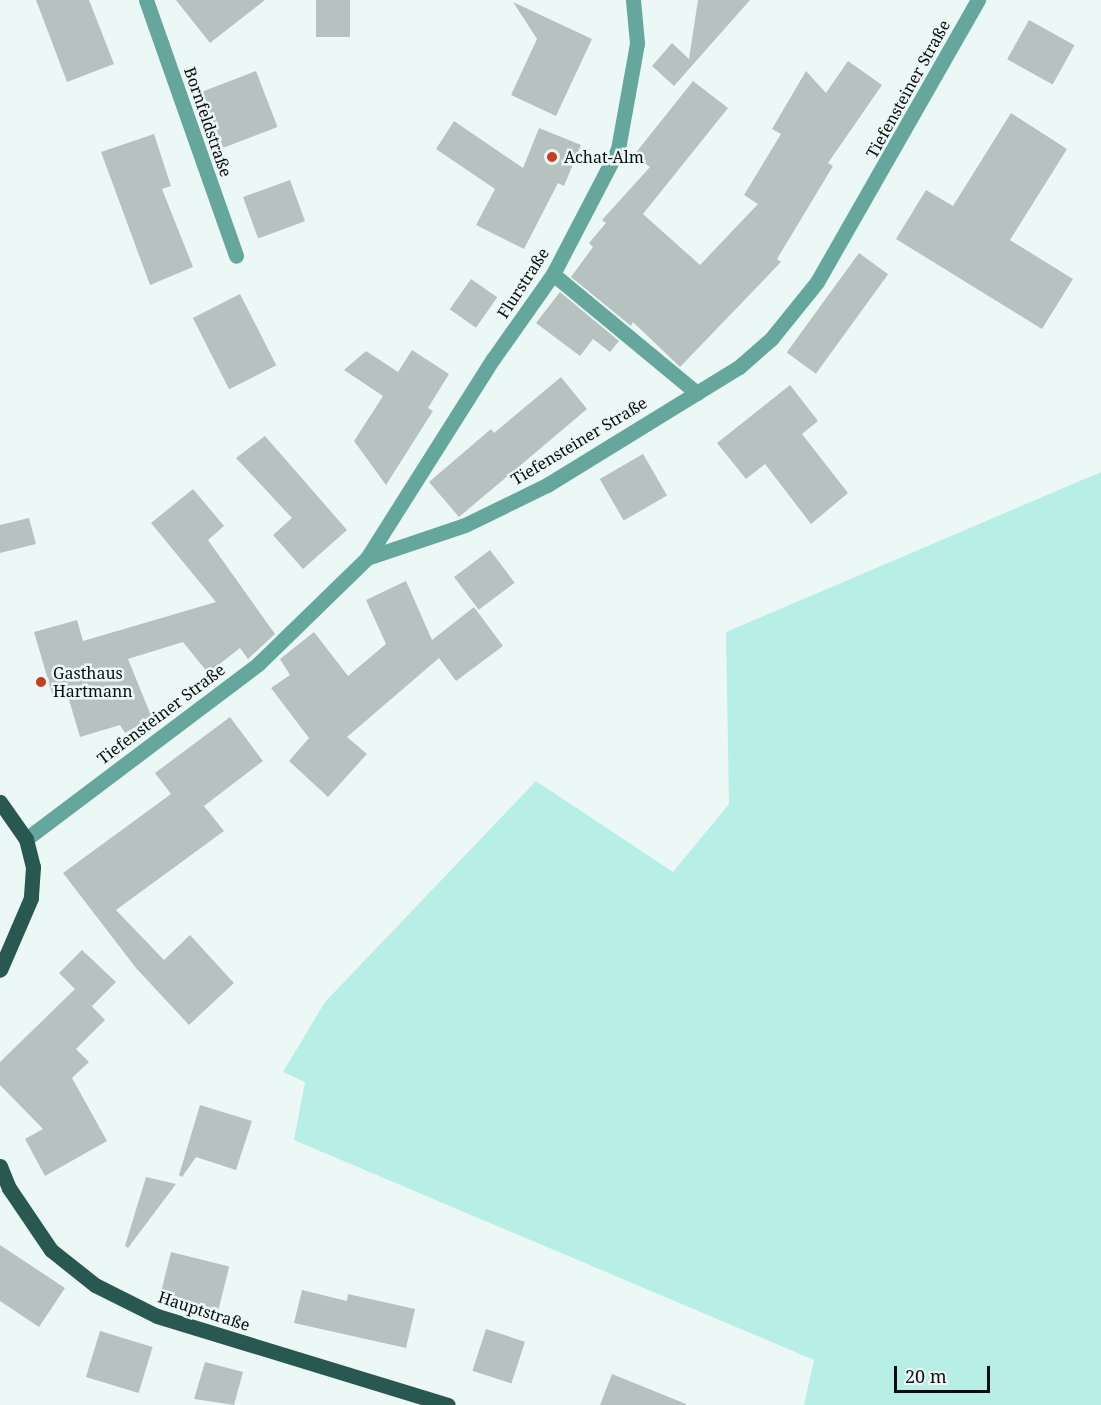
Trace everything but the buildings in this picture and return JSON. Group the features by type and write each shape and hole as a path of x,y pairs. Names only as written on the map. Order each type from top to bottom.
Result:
{"main road":[{"path":"0,802 26,839 33,867 31,898 0,970"},
{"name":"Hauptstraße","path":"0,1166 9,1188 51,1250 95,1286 156,1316 448,1405"}],"street":[{"name":"Bornfeldstraße","path":"146,0 236,256"},
{"name":"Flurstraße","path":"368,558 493,359 553,274 618,149 637,43 633,0"},
{"name":"Tiefensteiner Straße","path":"26,839 258,664 368,558 465,525 547,485 739,367 771,339 817,282 978,0"},
{"path":"553,274 697,393"}],"green space":[{"path":"1101,472 1101,1405 804,1405 814,1360 294,1140 305,1082 283,1072 325,1002 536,781 673,872 729,804 726,632"}],"place":[{"name":"Achat-Alm","path":"552,157"},
{"name":"Gasthaus Hartmann","path":"41,682"}]}
